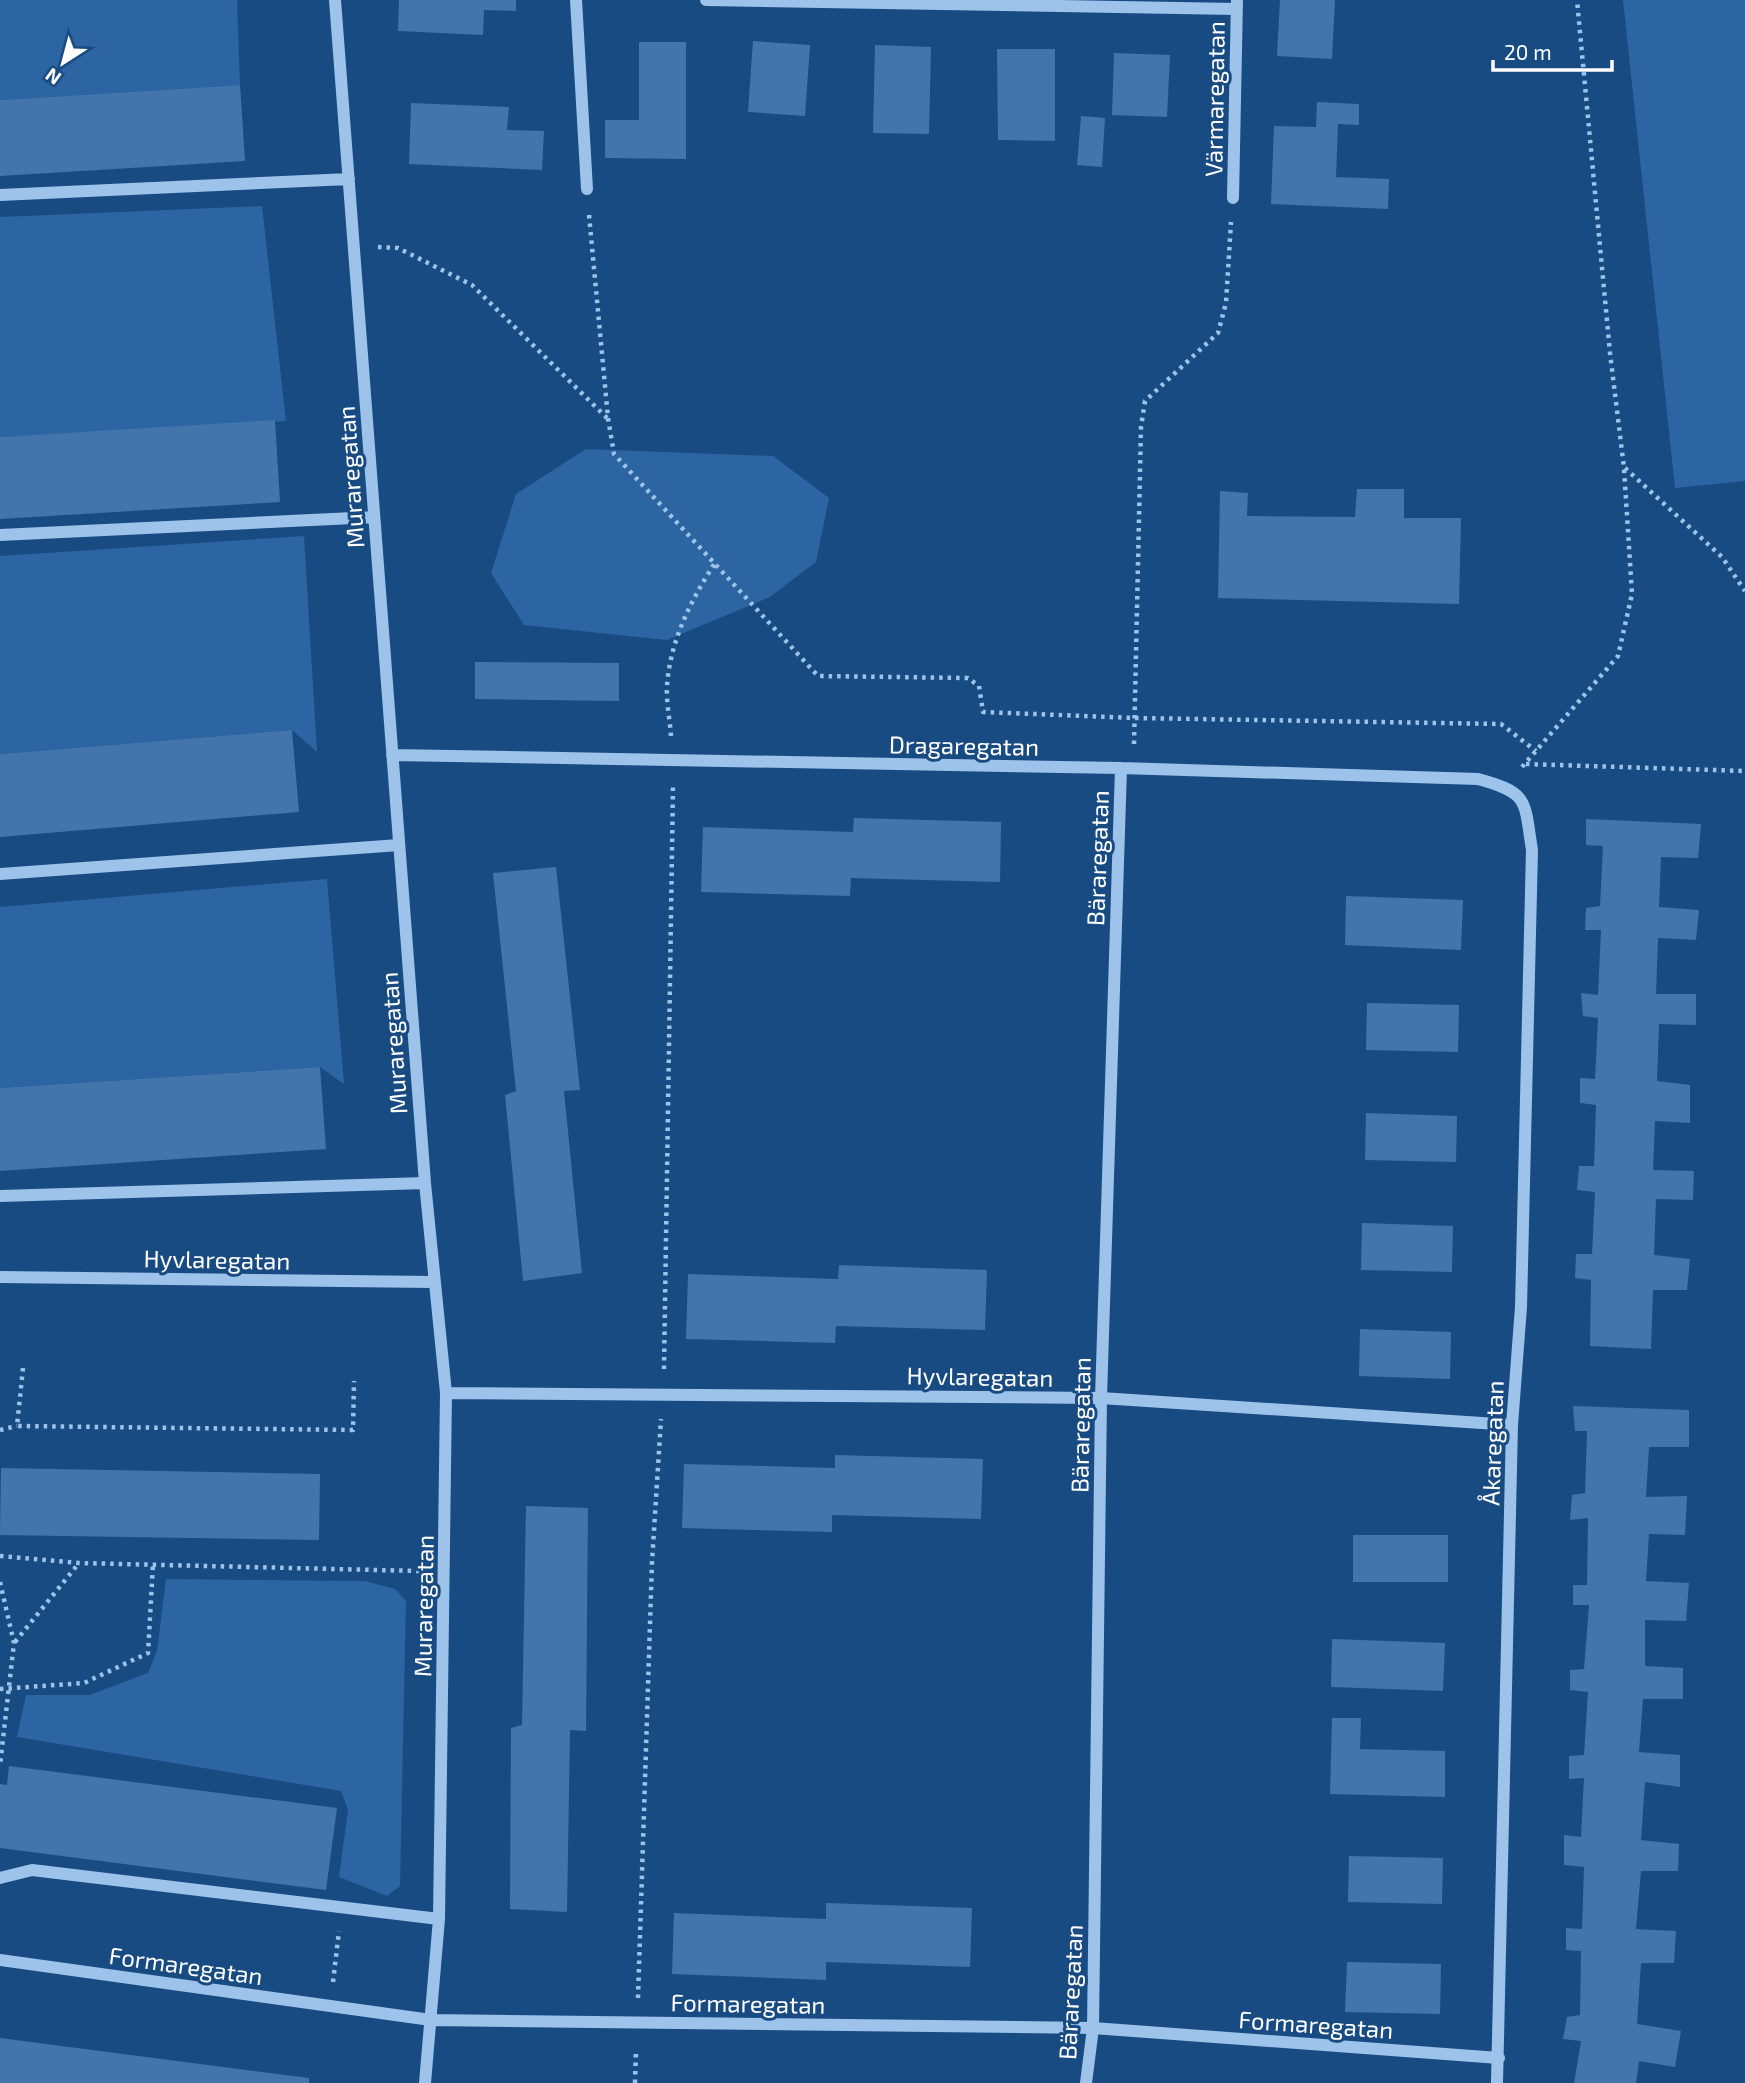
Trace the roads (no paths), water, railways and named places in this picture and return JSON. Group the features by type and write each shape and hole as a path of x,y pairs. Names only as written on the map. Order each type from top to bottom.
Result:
{"street":[{"name":"Muraregatan","path":"335,0 425,1183 446,1393 439,1919 425,2083"},
{"path":"576,0 587,189"},
{"path":"706,0 1237,4"},
{"name":"Värmaregatan","path":"1233,198 1237,4"},
{"path":"0,195 349,179"},
{"path":"0,535 374,517"},
{"name":"Dragaregatan","path":"392,755 1121,768 1478,779 1505,786 1516,792 1525,805"},
{"name":"Bäraregatan","path":"1086,2083 1093,2028 1101,1398 1121,768"},
{"name":"Åkaregatan","path":"1497,2083 1512,1425 1521,1307 1532,850 1525,805"},
{"path":"0,874 399,845"},
{"path":"0,1196 425,1183"},
{"name":"Hyvlaregatan","path":"0,1277 433,1282"},
{"name":"Hyvlaregatan","path":"446,1393 1101,1398 1512,1425"},
{"path":"0,1878 33,1870 342,1910 439,1919"},
{"name":"Formaregatan","path":"0,1960 432,2020 1093,2028 1499,2059"}]}
